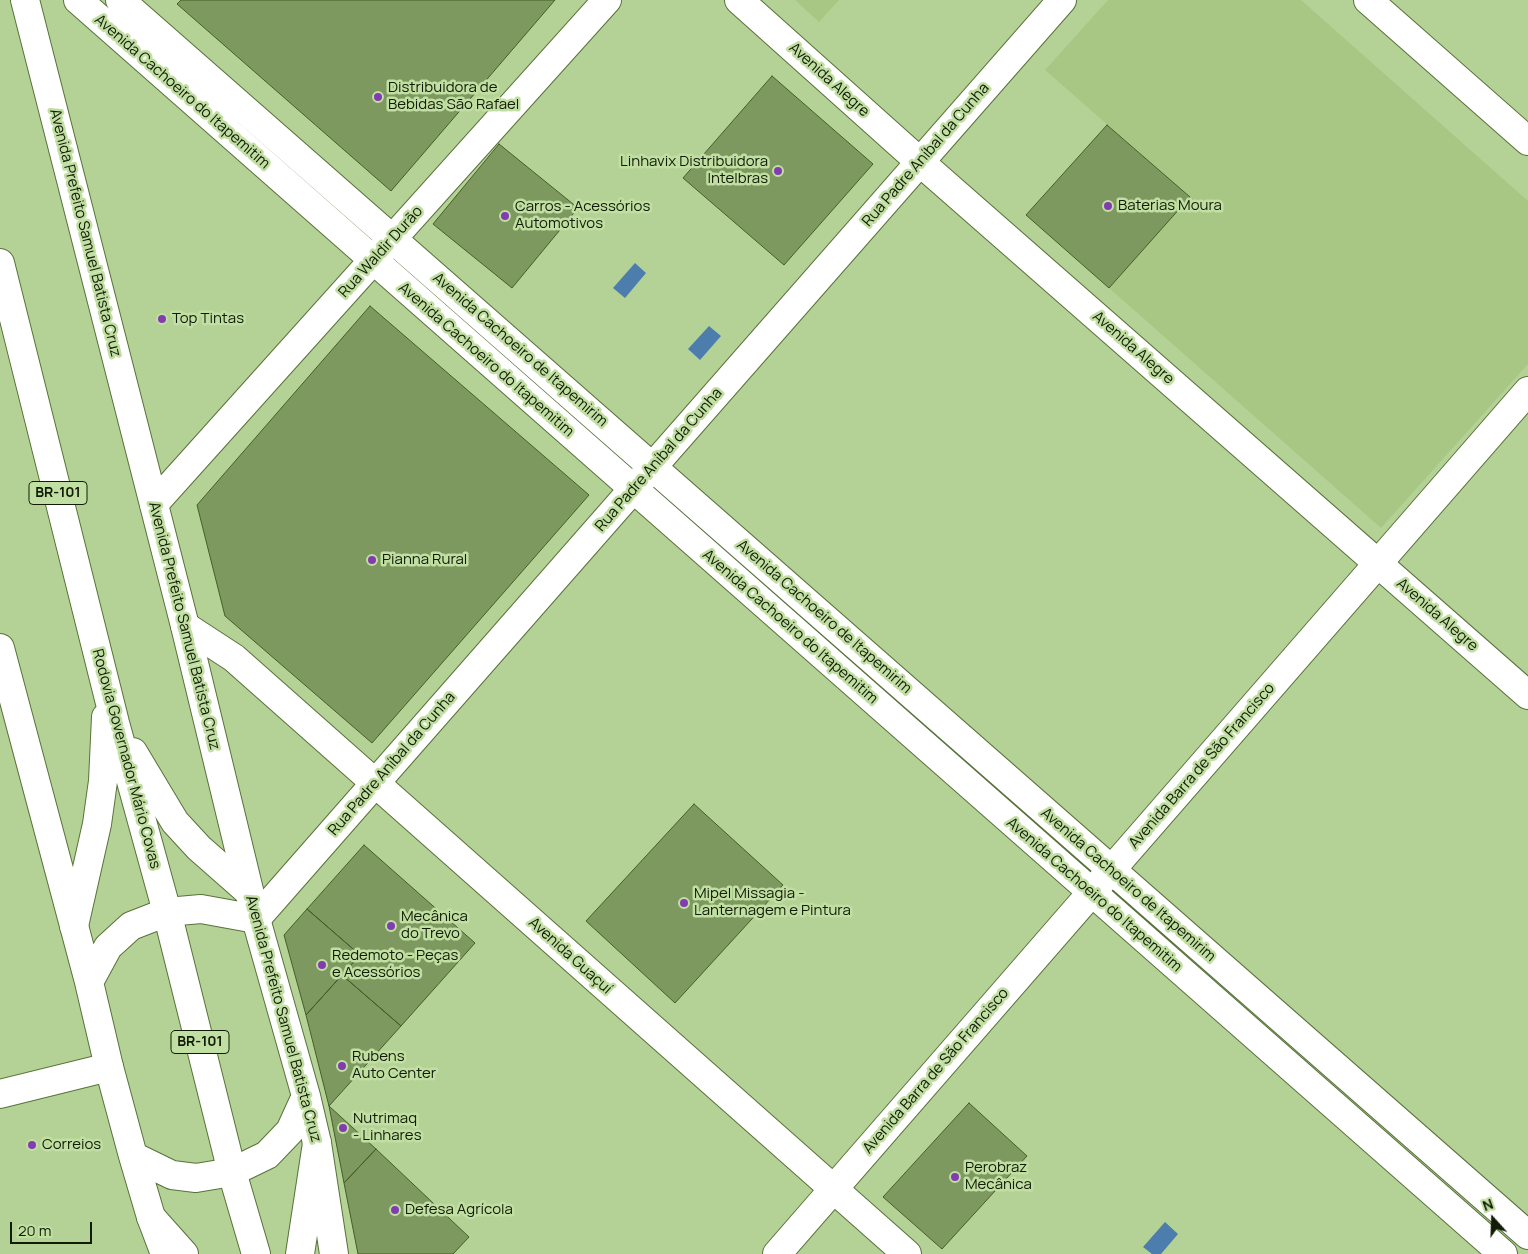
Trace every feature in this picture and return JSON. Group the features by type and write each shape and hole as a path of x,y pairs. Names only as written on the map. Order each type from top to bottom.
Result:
{"main road":[{"name":"Avenida Prefeito Samuel Batista Cruz","path":"25,0 185,626 249,892 306,1096 317,1144 334,1254"},
{"name":"Avenida Cachoeiro do Itapemitim","path":"78,0 1503,1254"},
{"name":"Avenida Cachoeiro de Itapemirim","path":"120,0 1528,1235"},
{"name":"Rua Waldir Durão","path":"154,504 607,0"},
{"name":"Avenida Alegre","path":"739,0 920,162 1528,695"},
{"name":"Rua Padre Aníbal da Cunha","path":"256,919 1062,0"},
{"path":"1368,0 1528,141"},
{"name":"Rodovia Governador Mário Covas","path":"0,263 115,723 167,912 232,1172 256,1254"},
{"name":"Avenida Barra de São Francisco","path":"777,1254 1528,391"},
{"name":"Avenida Guaçuí","path":"185,626 234,658 907,1254"},
{"path":"0,648 89,982 133,1156 150,1217 165,1254"},
{"path":"74,926 96,824 103,781 108,693"},
{"path":"115,723 176,822 199,848 249,892"},
{"path":"89,982 108,947 131,926 167,912 201,909 256,919"},
{"path":"0,1094 109,1066"},
{"path":"133,1156 172,1175 196,1178 232,1172 267,1155 290,1130 306,1096"},
{"path":"300,1254 317,1144"},
{"path":"150,1217 184,1254"}],"shaded area":[{"path":"795,0 839,0 819,22"},
{"path":"1108,0 1301,0 1528,201 1528,364 1381,528 1109,288 1190,197 1045,70"}],"water":[{"path":"635,263 646,273 625,298 613,288"},
{"path":"709,326 721,336 700,360 688,349"},
{"path":"1165,1222 1178,1234 1161,1254 1152,1254 1143,1247"}],"building":[{"name":"Distribuidora de Bebidas São Rafael","path":"181,0 555,0 391,191 177,4"},
{"name":"Linhavix Distribuidora Intelbras","path":"772,76 873,164 784,265 683,178"},
{"name":"Baterias Moura","path":"1107,125 1190,197 1109,288 1026,215"},
{"name":"Carros - Acessórios Automotivos","path":"499,144 578,208 512,288 433,224"},
{"name":"Pianna Rural","path":"370,306 589,495 372,743 225,616 197,505"},
{"name":"Mipel Missagia - Lanternagem e Pintura","path":"694,804 783,885 675,1003 586,921"},
{"name":"Mecânica do Trevo","path":"364,845 475,943 401,1026 342,975 360,955 307,909"},
{"name":"Redemoto - Peças e Acessórios","path":"307,909 360,955 306,1015 284,935"},
{"name":"Rubens Auto Center","path":"342,975 401,1026 329,1106 306,1015"},
{"name":"Perobraz Mecânica","path":"969,1103 1027,1156 942,1249 883,1197"},
{"name":"Nutrimaq - Linhares","path":"329,1106 376,1149 344,1183"},
{"name":"Defesa Agrícola","path":"376,1149 469,1237 453,1254 358,1254 344,1183"}],"place":[{"name":"Distribuidora de Bebidas São Rafael","path":"378,97"},
{"name":"Linhavix Distribuidora Intelbras","path":"778,171"},
{"name":"Baterias Moura","path":"1108,206"},
{"name":"Carros - Acessórios Automotivos","path":"505,216"},
{"name":"Top Tintas","path":"162,319"},
{"name":"Pianna Rural","path":"372,560"},
{"name":"Mipel Missagia - Lanternagem e Pintura","path":"684,903"},
{"name":"Mecânica do Trevo","path":"391,926"},
{"name":"Redemoto - Peças e Acessórios","path":"322,965"},
{"name":"Rubens Auto Center","path":"342,1066"},
{"name":"Nutrimaq - Linhares","path":"343,1128"},
{"name":"Correios","path":"32,1145"},
{"name":"Perobraz Mecânica","path":"955,1177"},
{"name":"Defesa Agrícola","path":"395,1210"}]}
